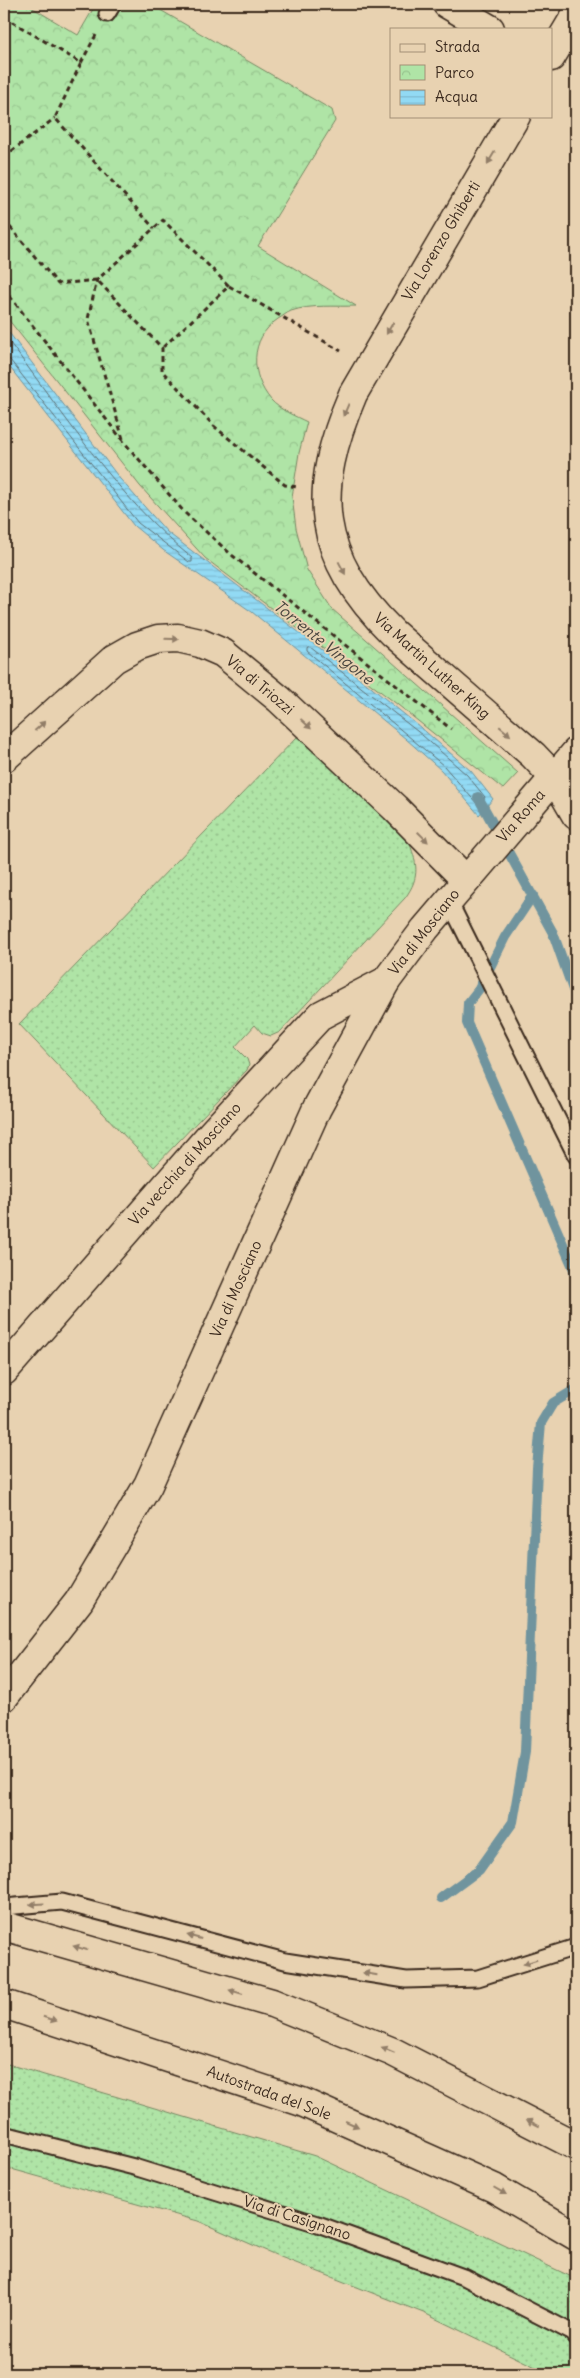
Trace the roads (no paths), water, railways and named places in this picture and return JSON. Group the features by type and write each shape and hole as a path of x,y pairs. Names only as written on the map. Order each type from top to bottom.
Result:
{"main road":[{"path":"447,4 488,28"},
{"path":"552,55 576,15"},
{"name":"Via Lorenzo Ghiberti","path":"368,367 515,118"},
{"name":"Via Martin Luther King","path":"368,367 353,394 334,444 326,495 329,530 339,564 371,611 400,639 533,755 554,777 576,815"},
{"name":"Via di Triozzi","path":"4,758 114,659 137,646 158,639 178,638 200,643 222,653 279,700 395,808 466,880"},
{"name":"Via Roma","path":"466,880 576,752"},
{"name":"Via di Mosciano","path":"4,1697 79,1601 148,1486 317,1108 386,981 466,880"},
{"name":"Via vecchia di Mosciano","path":"4,1371 212,1133 321,1014 386,981"},
{"path":"4,1926 272,2003 393,2052 576,2146"},
{"name":"Autostrada del Sole","path":"4,2004 302,2102 494,2188 576,2236"}],"lane":[{"path":"448,901 576,1156"},
{"path":"4,1907 62,1902 285,1961 406,1980 478,1978 576,1947"},
{"name":"Via di Casignano","path":"4,2134 134,2167 318,2224 466,2278 573,2333 576,2337"}],"water":[{"path":"4,326 120,479 167,532 367,684 471,771 493,799 479,815 441,770 406,739 252,612 163,550 134,526 4,360"}],"waterway":[{"name":"Torrente Vingone","path":"478,797 553,933 576,998"},
{"path":"533,895 505,937 479,989 468,1003 467,1023 576,1274"},
{"path":"441,1898 479,1870 513,1822 525,1752 537,1468 541,1423 553,1403 576,1389"}]}
